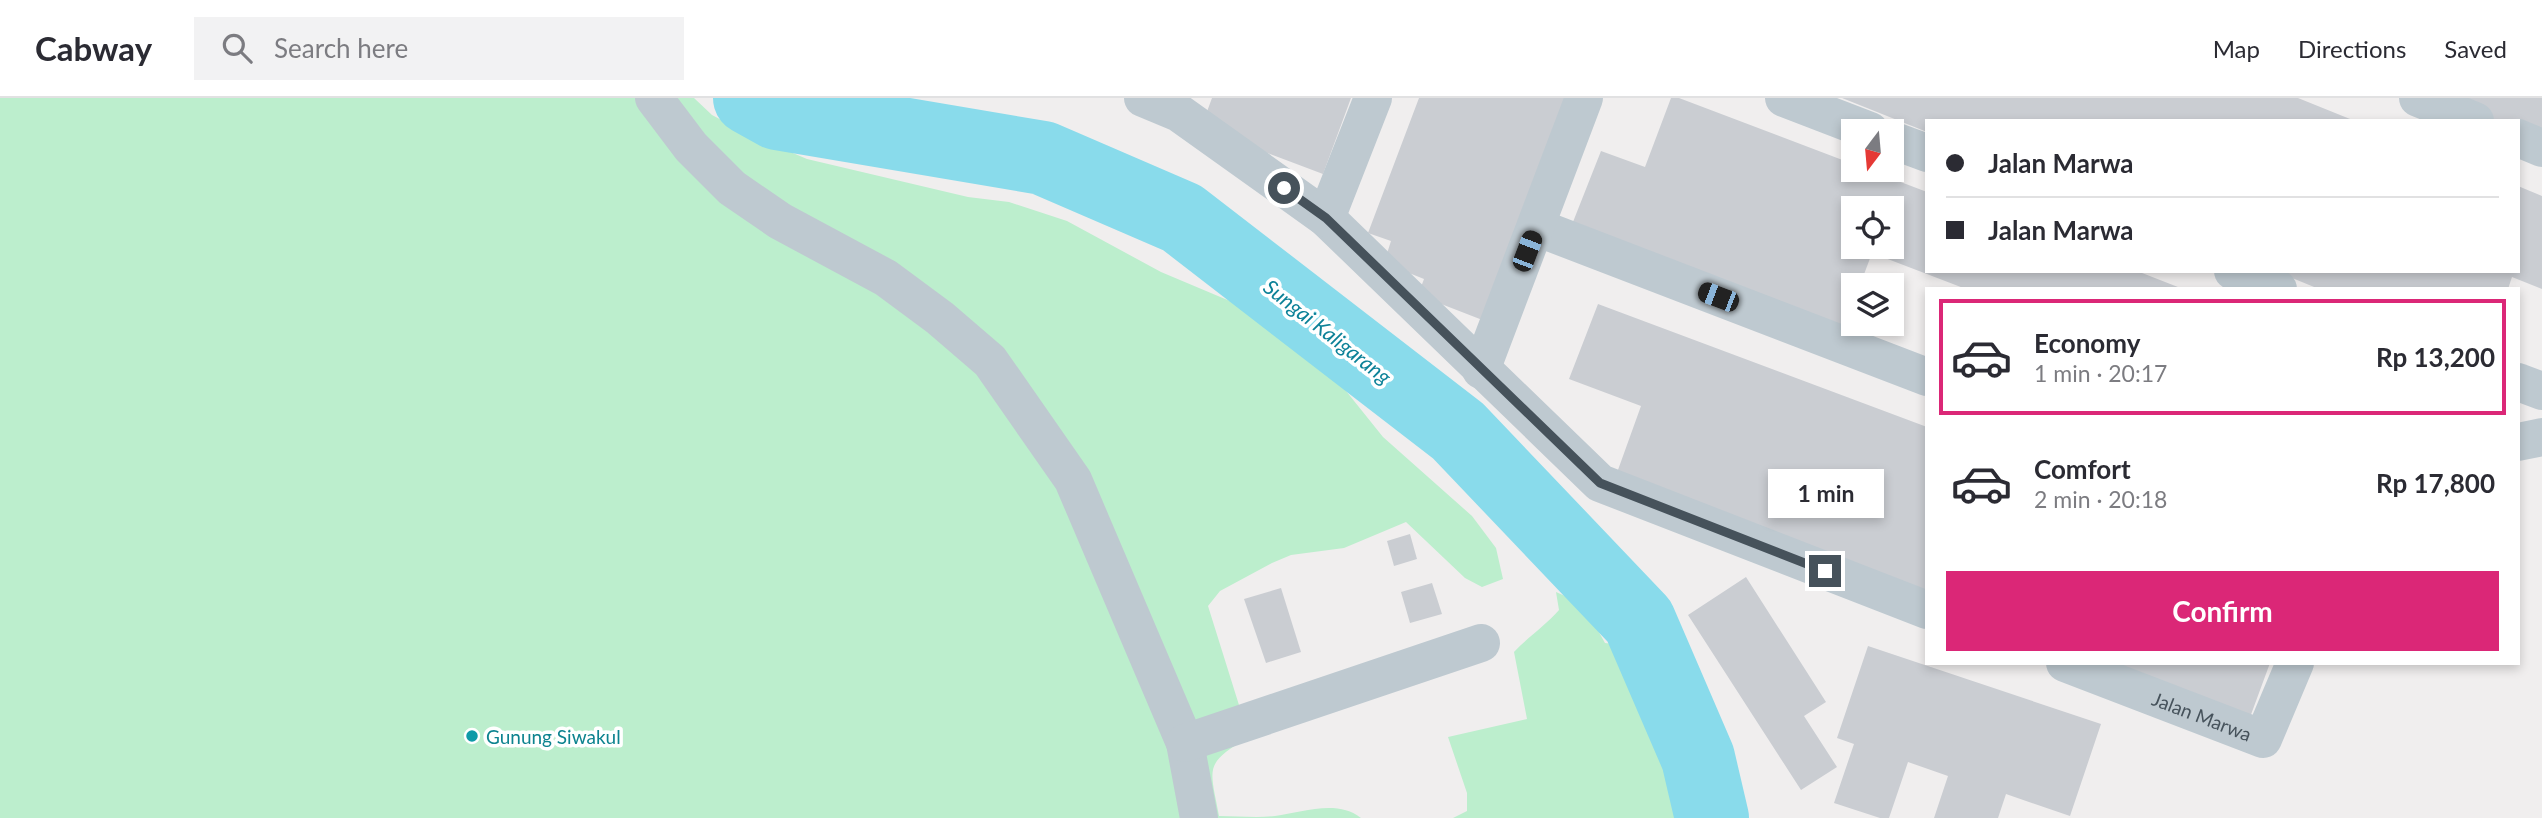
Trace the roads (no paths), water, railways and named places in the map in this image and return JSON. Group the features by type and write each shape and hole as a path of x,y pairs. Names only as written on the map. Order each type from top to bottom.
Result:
{"street":[{"path":"654,98 691,147 732,188 780,220 886,278 940,318 990,361 1073,480 1185,743 1199,818"},
{"path":"1143,98 1182,106 1326,218 1600,483 1925,609"},
{"path":"1326,218 1373,98"},
{"path":"1481,370 1584,98"},
{"path":"1784,98 1841,120"},
{"path":"2418,98 2470,119"},
{"path":"2520,139 2542,148"},
{"path":"1904,144 1925,152"},
{"path":"1536,227 1925,376"},
{"path":"2237,273 2273,287"},
{"path":"2520,383 2542,391"},
{"path":"2520,442 2542,437"},
{"path":"1185,743 1481,643"},
{"name":"Jalan Marwa","path":"2071,665 2263,739 2294,665"}],"waterway":[{"name":"Sungai Kaligarang","path":"750,98 777,113 1043,158 1182,218 1458,431 1639,621 1698,758 1712,818"}],"place":[{"name":"Gunung Siwakul","path":"472,736"}]}
